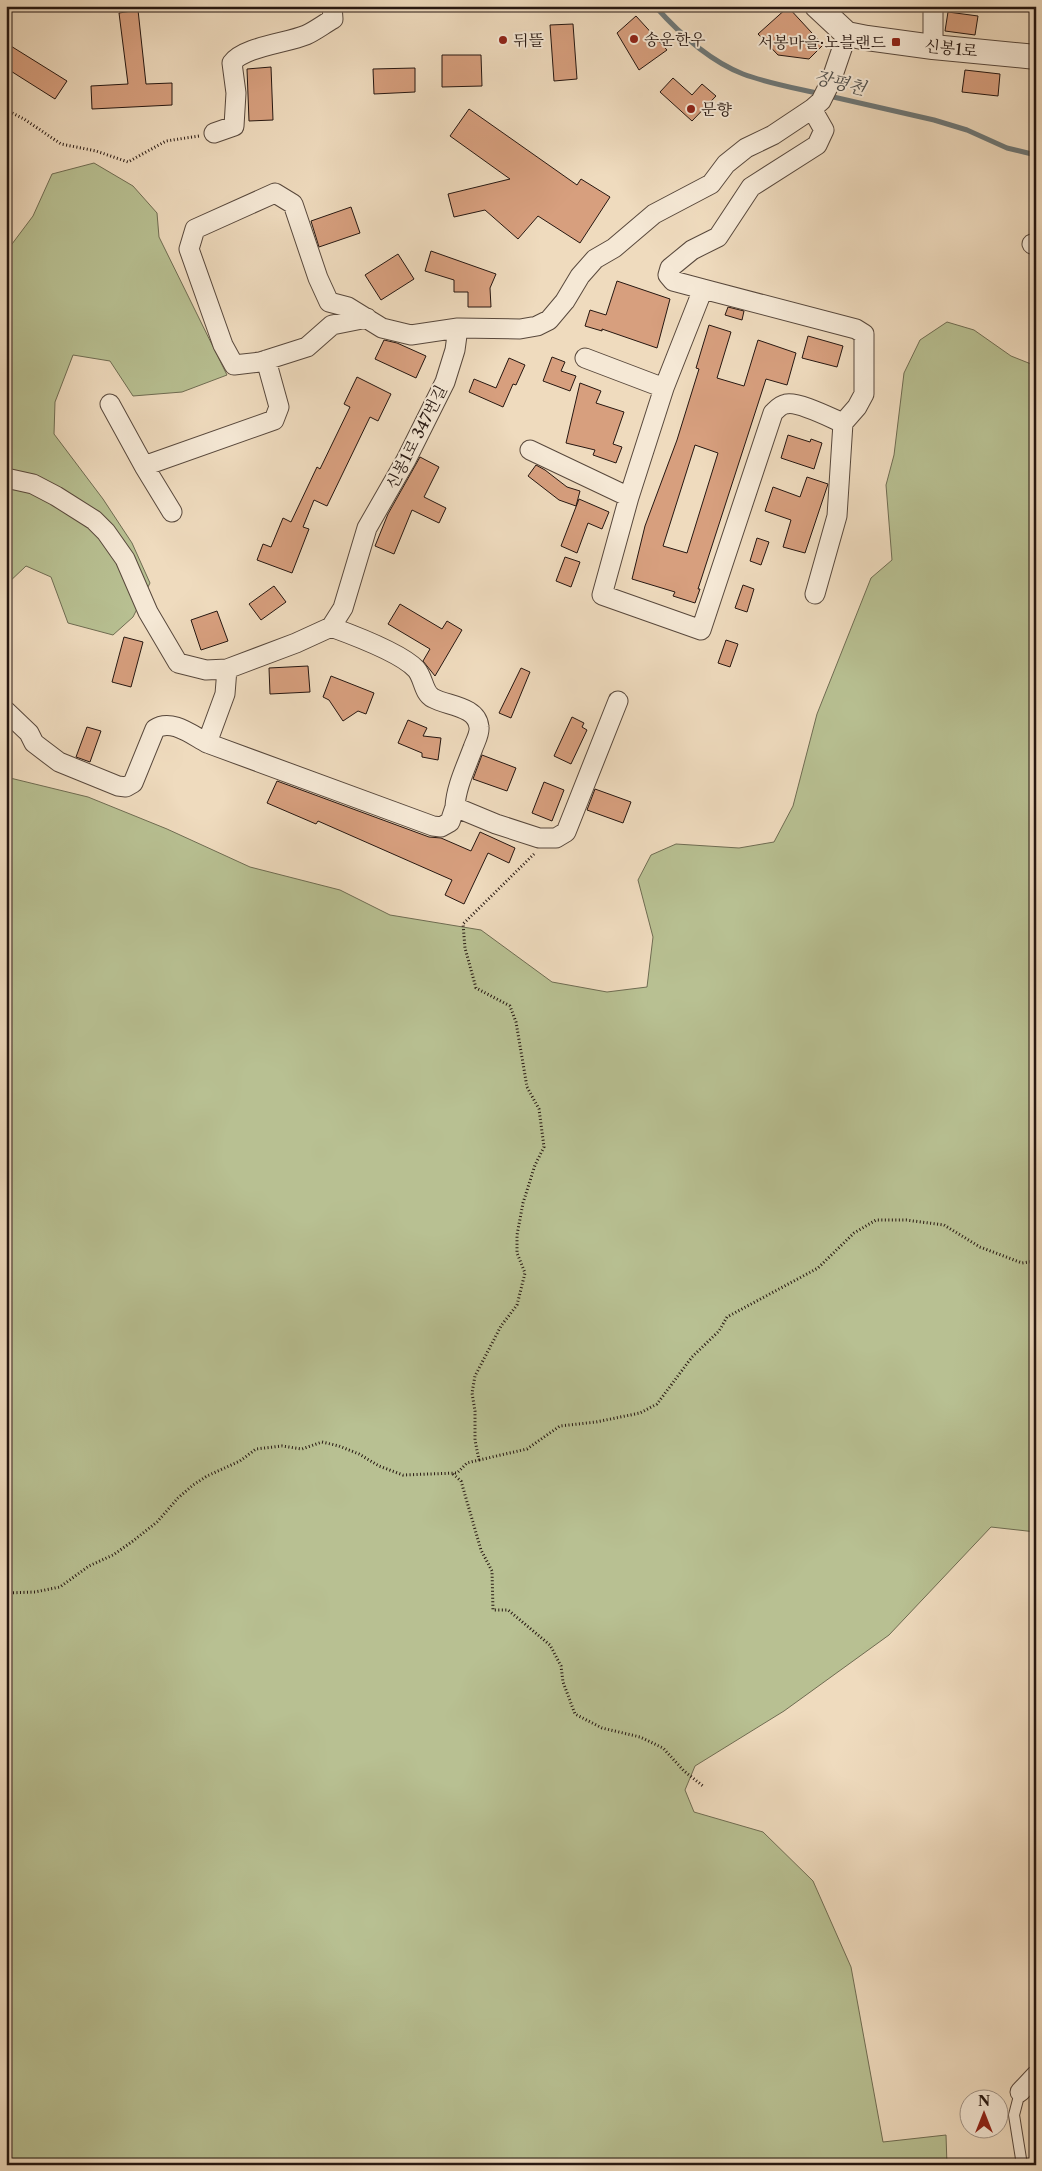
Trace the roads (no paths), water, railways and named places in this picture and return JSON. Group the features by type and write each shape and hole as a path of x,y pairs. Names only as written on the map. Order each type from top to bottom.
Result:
{"street":[{"path":"214,133 234,126 236,93 232,63 235,59 262,47 306,35 333,19 332,6"},
{"path":"367,318 332,325 306,347 266,360 234,365 223,345 189,249 195,229 275,193 293,204 318,278 329,302 348,307 367,318 382,328 411,335 458,328 520,329 537,326 549,320 565,301 580,276 595,259 614,248 654,214 710,184 726,164 746,148 773,134 817,105 831,81 844,41 817,6"},
{"path":"933,6 933,47"},
{"name":"신봉1로","path":"844,41 867,38 933,47 1036,57"},
{"path":"815,594 837,516 843,423 857,407 864,394 864,334 856,329 673,281 668,275 670,268 692,250 718,237 751,187 817,145 824,130 817,105"},
{"path":"703,289 664,388 629,497 602,595 701,630 773,413 778,407 787,403 819,412 843,423"},
{"name":"신봉1로 347번길","path":"331,627 343,608 367,528 406,460 445,382 455,350 458,328"},
{"path":"585,358 664,388"},
{"path":"144,466 274,420 279,407 266,360"},
{"path":"110,404 172,512"},
{"path":"530,450 629,497"},
{"path":"6,478 32,484 56,496 94,520 106,532 125,559 148,612 178,663 206,670 228,669 296,643 331,627 367,641 416,669 424,682 426,691 432,698 458,706 470,713 477,720 479,733 458,788 456,807 450,822 441,827 433,826 207,744 170,724 161,725 155,729 133,783 126,787 118,786 59,762 34,743 29,733 6,710"},
{"path":"207,744 225,694 228,669"},
{"path":"456,807 496,824 539,838 556,838 566,832 618,701"},
{"path":"1020,2092 1036,2075"}],"lane":[{"path":"1020,2092 1014,2115 1022,2165"}],"waterway":[{"name":"장평천","path":"655,6 695,45 719,62 743,74 762,80 821,94"},
{"name":"장평천","path":"829,96 934,120 967,130 1007,148 1036,155"}],"place":[{"name":"송운한우","path":"634,39"},
{"name":"뒤뜰","path":"503,40"},
{"name":"서봉마을·노블랜드","path":"896,42"},
{"name":"문향","path":"691,109"}]}
